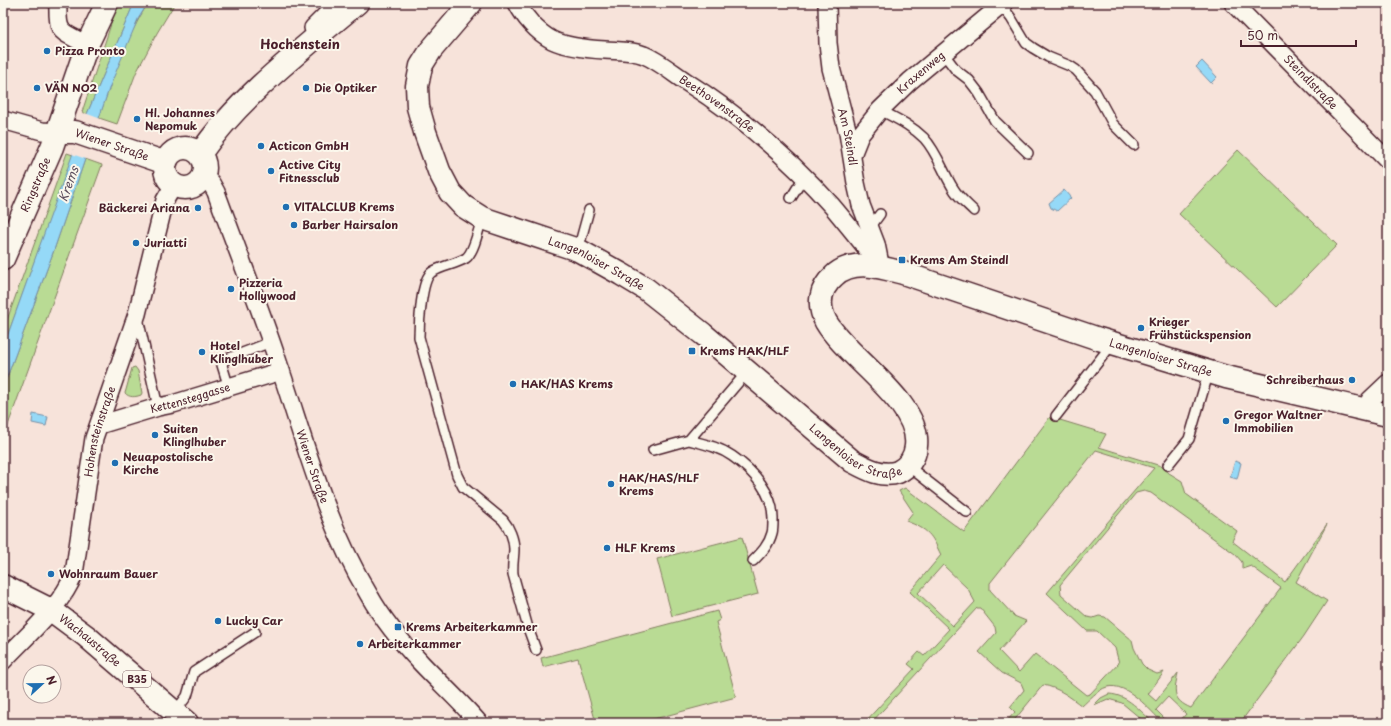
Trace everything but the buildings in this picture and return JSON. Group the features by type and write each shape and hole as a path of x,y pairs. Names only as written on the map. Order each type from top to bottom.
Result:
{"street":[{"path":"58,3 59,28 64,34 87,46"},
{"name":"Ringstraße","path":"3,259 9,229 52,147 66,132 87,46 107,3"},
{"path":"286,64 296,44 338,3"},
{"path":"200,154 212,136 268,79 357,3"},
{"name":"Langenloiser Straße","path":"472,3 431,50 421,66 417,86 418,107 425,132 439,171 450,192 463,206 482,218 578,250 646,289 852,460 868,470 884,474 896,472 908,466 916,453 917,438 910,419 901,405 838,337 826,321 820,302 824,286 835,275 849,267 865,265 882,267 1113,343 1209,372 1388,416"},
{"name":"Beethovenstraße","path":"517,3 522,14 551,40 568,45 631,51 644,55 713,98 750,128 804,177 831,206 882,267"},
{"name":"Am Steindl","path":"827,3 828,43 831,68 852,155 861,205 876,244 882,267"},
{"name":"Steindlstraße","path":"1233,3 1388,161"},
{"name":"Kraxenweg","path":"852,155 860,135 880,110 910,81 1002,4"},
{"path":"3,120 42,131 66,132"},
{"name":"Wiener Straße","path":"66,132 120,147 166,163"},
{"path":"185,148 194,150 200,154 205,162 206,170 200,182 194,187 180,188 169,180 166,174 166,163 172,153 178,149 185,148"},
{"name":"Wiener Straße","path":"204,176 211,183 216,192 271,342 315,477 339,538 369,596 391,628 423,665 479,723"},
{"name":"Hohensteinstraße","path":"3,661 60,600 69,587 74,574 94,438 138,314 165,200 174,185"},
{"name":"Kettensteggasse","path":"99,425 229,388 281,371"},
{"path":"1365,410 1370,400 1388,383"},
{"name":"Wachaustraße","path":"3,586 51,610 86,636 181,718"}],"lane":[{"path":"1002,4 1026,43 1043,54 1076,70 1095,91 1113,124 1134,145"},
{"path":"943,53 956,70 969,80 980,93 995,121 1028,153"},
{"path":"880,110 911,126 923,138 935,154 953,189 974,210"},
{"path":"791,198 804,177"},
{"path":"578,250 589,210"},
{"path":"870,229 880,214"},
{"path":"482,218 474,244 467,257 431,273 425,281 419,324 419,337 457,475 463,487 509,526 514,548 512,565 513,574 528,628 536,650"},
{"path":"138,314 158,407"},
{"path":"229,388 222,365 224,360 271,342"},
{"path":"1056,416 1113,343"},
{"path":"689,440 747,372"},
{"path":"1168,465 1189,439 1209,372"},
{"path":"653,450 689,440 712,446 731,456 749,469 764,487 773,510 773,533 764,550 753,561"},
{"path":"908,466 967,512"},
{"path":"181,718 194,672 255,632"}],"green space":[{"path":"118,3 134,3 87,114 82,112"},
{"path":"148,3 175,3 136,73 117,124 99,118 126,44"},
{"path":"1238,150 1337,245 1277,307 1179,214"},
{"path":"67,153 73,155 3,348 3,331"},
{"path":"85,159 102,165 3,439 3,388 54,250"},
{"path":"135,367 138,371 142,393 141,395 133,397 128,396 125,393 132,368"},
{"path":"1050,417 1106,434 1099,447 1161,466 1182,481 1186,494 1237,531 1232,541 1285,582 1327,524 1296,582 1327,601 1304,636 1240,723 1178,723 1186,714 1168,697 1156,710 1169,723 1163,723 1138,698 1122,689 1115,687 1103,688 1082,706 1069,696 1049,686 1043,685 1012,723 1005,723 1015,712 1010,707 1024,690 1021,683 1002,673 979,652 996,633 995,627 980,608 977,608 871,723 864,723 914,669 908,664 919,652 924,656 949,629 910,592 941,555 932,537 925,530 906,521 913,512 899,491 905,488 964,532","holes":["1096,450 1154,468 1047,593 1087,631 1097,631 1115,648 1119,663 1090,694 1086,695 1035,654 1019,672 999,651 1026,621 1014,616 990,590 990,583","1144,491 1151,493 1235,554 1242,562 1242,569 1251,566 1281,588 1191,708 1180,702 1177,698 1175,690 1178,673 1156,701 1148,694 1164,672 1157,674 1148,670 1142,664 1134,648 1132,640 1105,617 1087,617 1061,594 1060,585 1136,493","943,565 968,589 975,602 953,626 918,593"]},
{"path":"742,537 758,594 672,616 657,559"},
{"path":"717,611 720,620 716,622 736,697 639,723 596,723 578,658 543,667 541,658"},
{"path":"1109,694 1128,700 1154,723 1146,723 1122,703 1108,699 1094,705 1101,698"}],"water":[{"name":"Krems","path":"134,3 148,3 138,19 110,86 54,250 3,388 3,348 87,114"},
{"path":"1202,61 1217,77 1211,83 1196,67"},
{"path":"1064,190 1071,198 1057,211 1051,208 1049,203"},
{"path":"33,414 48,417 46,426 32,423"},
{"path":"1235,461 1241,463 1237,479 1230,477"}],"pier":[{"path":"85,113 101,119 86,159 72,154"}],"place":[{"name":"Pizza Pronto","path":"47,51"},
{"name":"VÄN NO2","path":"37,88"},
{"name":"Die Optiker","path":"306,88"},
{"name":"Hl. Johannes Nepomuk","path":"137,119"},
{"name":"Acticon GmbH","path":"261,146"},
{"name":"Active City Fitnessclub","path":"271,171"},
{"name":"VITALCLUB Krems","path":"286,207"},
{"name":"Bäckerei Ariana","path":"198,208"},
{"name":"Barber Hairsalon","path":"294,225"},
{"name":"Juriatti","path":"136,243"},
{"name":"Krems Am Steindl","path":"902,260"},
{"name":"Pizzeria Hollywood","path":"231,289"},
{"name":"Krieger Frühstückspension","path":"1141,328"},
{"name":"Krems HAK/HLF","path":"692,351"},
{"name":"Hotel Klinglhuber","path":"202,352"},
{"name":"Schreiberhaus","path":"1352,380"},
{"name":"HAK/HAS Krems","path":"513,384"},
{"name":"Gregor Waltner Immobilien","path":"1226,421"},
{"name":"Suiten Klinglhuber","path":"155,435"},
{"name":"Neuapostolische Kirche","path":"115,463"},
{"name":"HAK/HAS/HLF Krems","path":"611,484"},
{"name":"HLF Krems","path":"607,548"},
{"name":"Wohnraum Bauer","path":"51,574"},
{"name":"Lucky Car","path":"218,621"},
{"name":"Krems Arbeiterkammer","path":"398,627"},
{"name":"Arbeiterkammer","path":"360,644"}],"district":[{"name":"Hochenstein","path":"300,44"}]}
